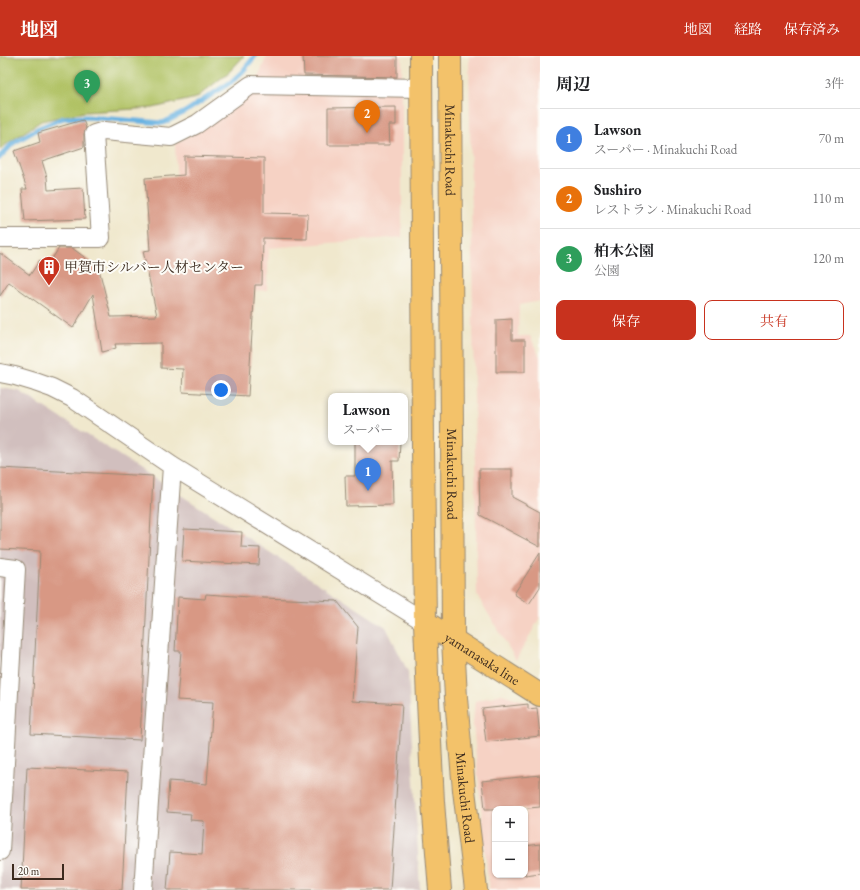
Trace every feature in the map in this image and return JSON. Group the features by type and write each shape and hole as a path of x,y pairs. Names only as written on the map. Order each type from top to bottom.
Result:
{"main road":[{"name":"Minakuchi Road","path":"421,56 425,622 433,802 440,890"},
{"name":"Minakuchi Road","path":"450,56 453,639 456,698 464,790 476,890"},
{"name":"yamanasaka line","path":"425,622 540,695"}],"street":[{"path":"0,238 101,238 94,134 104,131 171,137 197,124 252,85 422,88"},
{"path":"0,373 35,382 52,388 72,398 172,466 425,622"},
{"path":"143,890 172,466"},
{"path":"0,567 16,569 0,851"}],"shaded area":[{"path":"267,56 402,56 402,237 269,248 267,290 182,295 175,144 251,94"},
{"path":"469,56 540,56 540,301 519,305 518,336 530,336 540,357 540,617 516,660 477,595"},
{"path":"0,388 19,391 386,627 408,672 420,890 0,890"},
{"path":"502,694 540,706 540,890 489,890 473,724 475,701"}],"green space":[{"path":"0,56 244,56 229,72 196,98 153,108 84,112 41,121 0,150"}],"building":[{"path":"303,56 397,56 397,77 304,75"},
{"path":"396,107 396,125 389,125 390,145 328,145 328,108"},
{"path":"83,120 86,128 84,134 84,147 42,161 47,177 48,190 83,188 85,219 25,221 22,189 27,189 14,151 40,142 38,133"},
{"path":"184,156 264,158 264,213 308,214 307,239 263,238 262,285 255,285 248,396 182,392 183,369 161,368 161,343 115,344 116,348 102,352 93,294 73,328 9,282 0,296 0,253 30,275 40,260 48,265 59,248 72,248 95,265 98,265 111,317 157,316 143,251 150,250 145,178 184,175"},
{"path":"512,319 512,340 525,340 525,372 496,372 496,320"},
{"path":"355,445 400,445 399,461 392,461 393,505 346,506 345,476 355,476"},
{"path":"0,468 153,476 140,740 31,734 40,551 0,549"},
{"path":"479,469 512,469 512,497 540,512 540,547 480,515"},
{"path":"184,529 242,532 241,547 260,548 259,565 182,561"},
{"path":"540,553 540,587 529,604 514,594"},
{"path":"206,594 337,601 358,627 352,701 402,704 390,890 167,890 170,852 202,854 204,821 190,820 191,814 167,812 169,781 207,784 213,702 177,700 181,651 175,651 178,597 205,599"},
{"path":"528,704 528,709 537,708 540,736 486,742 482,709"},
{"path":"27,767 128,772 122,890 21,890"},
{"path":"540,775 540,807 528,808 528,806 492,806 492,809 485,809 482,781"},
{"path":"540,844 540,873 528,875 528,846"}],"waterway":[{"path":"0,157 13,143 39,128 63,118 87,117 163,123 185,112 231,82 243,71 255,56"}],"place":[{"name":"柏木公園","path":"87,103"},
{"name":"Sushiro","path":"367,133"},
{"name":"甲賀市シルバー人材センター","path":"49,286"},
{"name":"Lawson","path":"368,491"}]}
